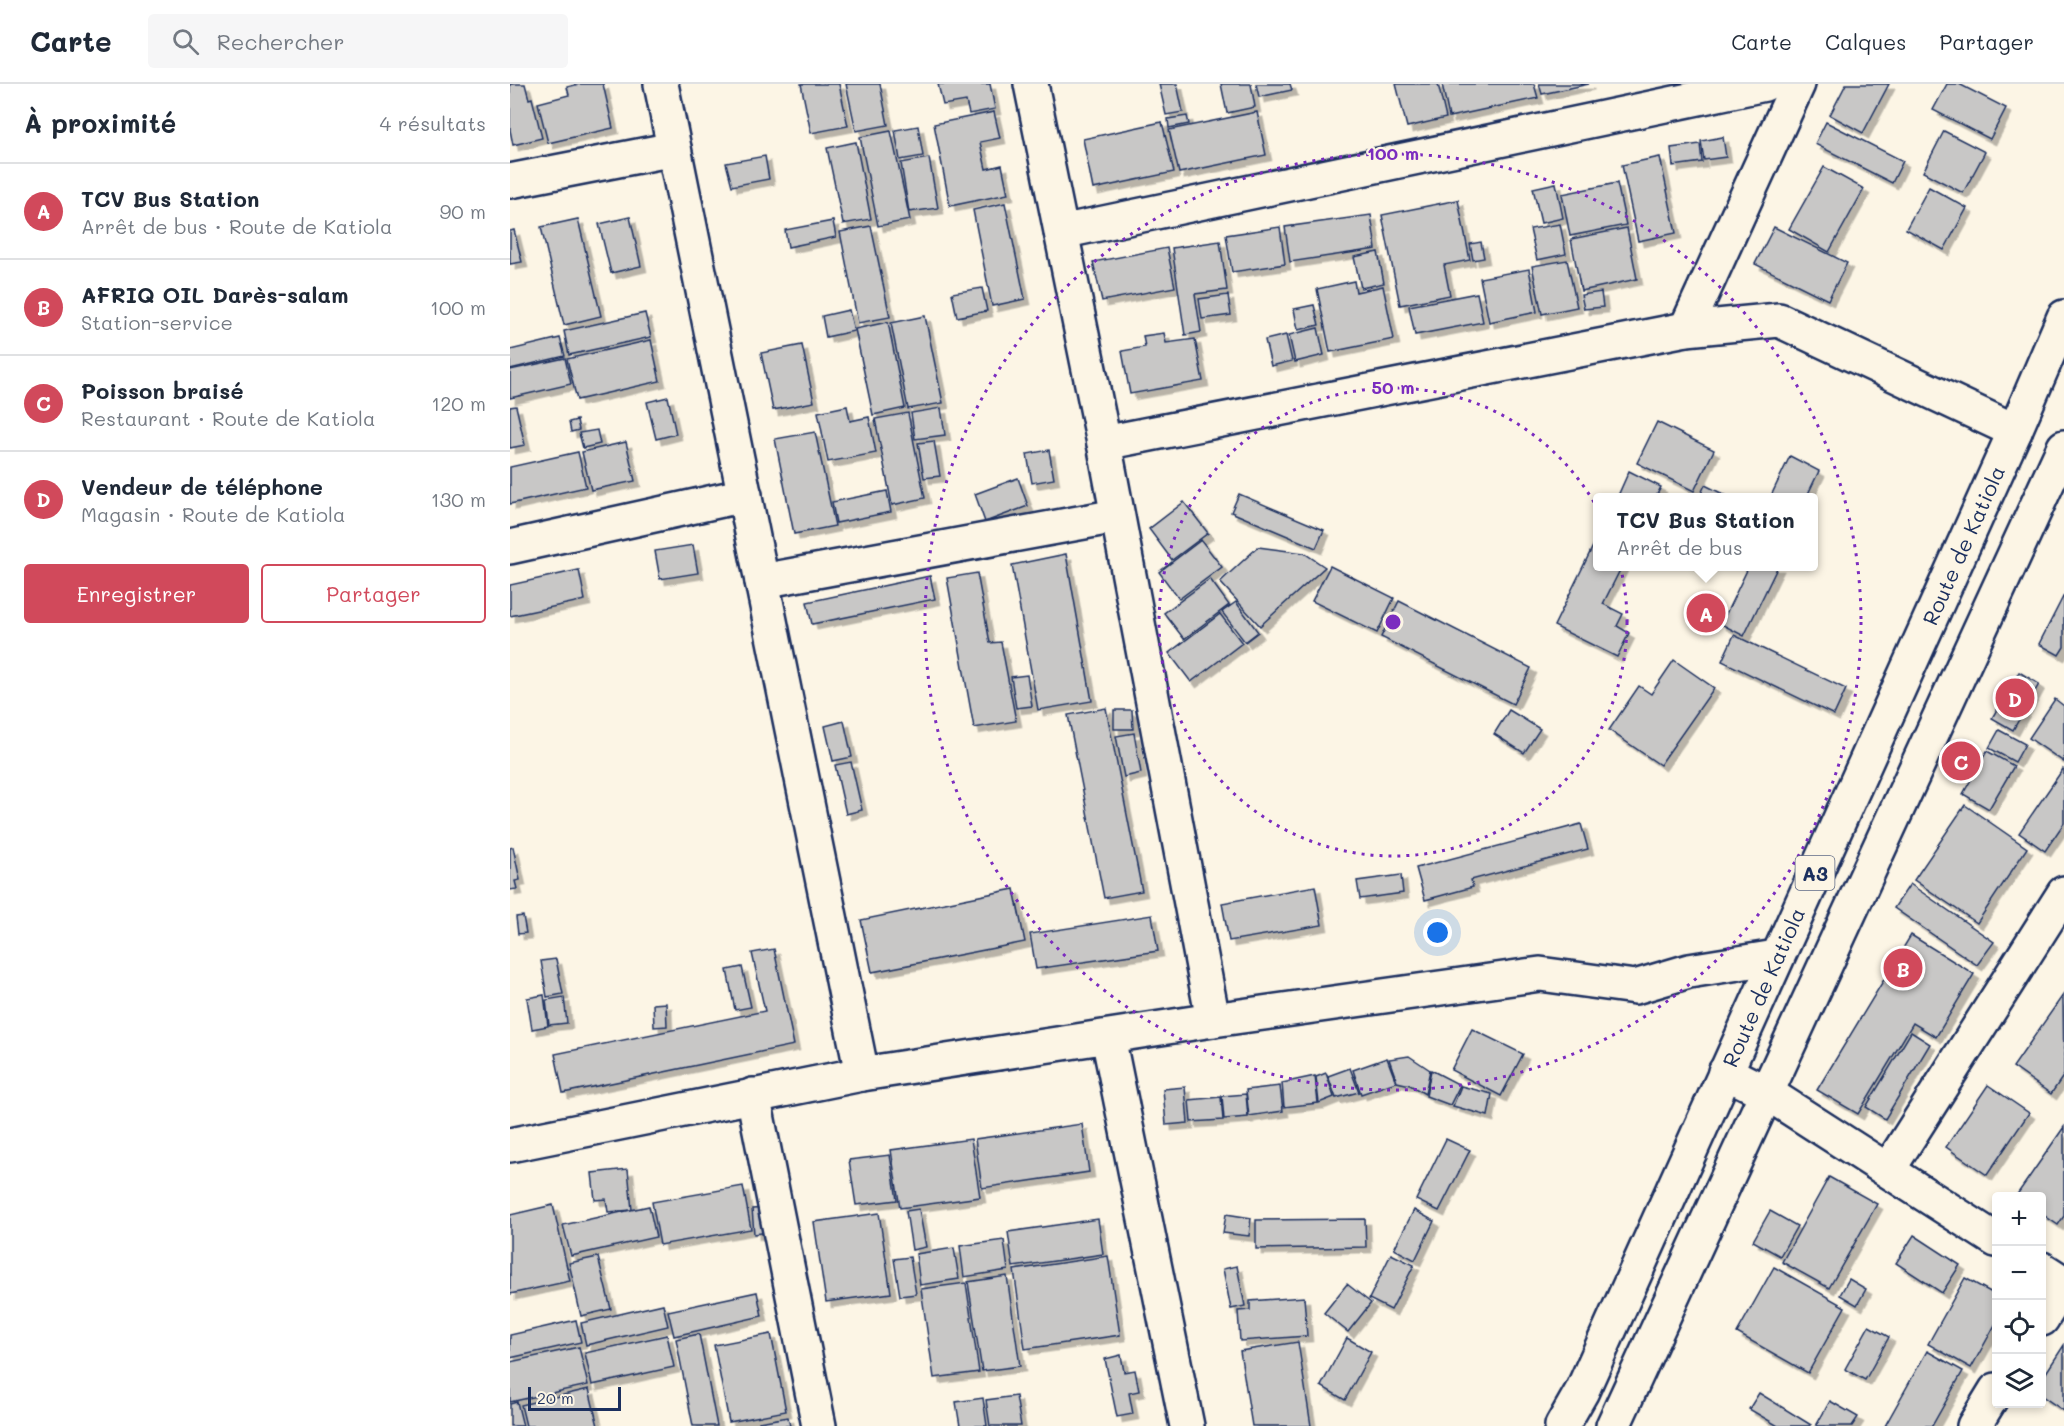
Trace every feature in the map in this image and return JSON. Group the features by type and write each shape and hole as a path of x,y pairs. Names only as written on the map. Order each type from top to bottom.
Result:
{"main road":[{"path":"661,84 862,1074"},
{"path":"1031,84 1104,443 1213,1020"},
{"path":"1061,232 1765,84"},
{"path":"1686,328 1798,84"},
{"path":"510,181 674,149"},
{"name":"Route de Katiola","path":"1562,1426 1582,1391 2015,431 2064,317"},
{"path":"1104,443 1686,328 1779,320 2015,431"},
{"name":"A3","path":"1613,1426 2064,447"},
{"path":"510,547 745,495"},
{"path":"762,581 1117,516"},
{"path":"1888,1170 2064,893"},
{"path":"510,1145 862,1074 1213,1020 1540,974 1635,987 1689,971 1776,957"},
{"path":"1108,1037 1187,1426"},
{"path":"1725,1072 1767,1093 1992,1237"},
{"path":"753,1095 819,1426"},
{"path":"2046,1272 2064,1284 2046,1313"},
{"path":"1974,1426 1992,1397"}],"building":[{"path":"510,84 525,84 529,99 532,98 542,138 513,145 510,130"},
{"path":"579,84 603,84 613,128 548,143 538,103 569,95 567,87"},
{"path":"801,84 839,84 848,126 811,133"},
{"path":"846,84 880,84 888,125 856,131"},
{"path":"938,84 990,84 995,109 969,114 966,101 943,105"},
{"path":"1159,84 1177,84 1183,112 1166,115"},
{"path":"1221,84 1251,84 1255,107 1227,113"},
{"path":"1256,84 1290,84 1292,90 1259,97"},
{"path":"1396,84 1438,84 1446,118 1407,127"},
{"path":"1442,84 1534,84 1538,98 1449,117"},
{"path":"1539,84 1589,84 1542,94"},
{"path":"1846,84 1889,84 1863,133 1830,115"},
{"path":"1947,84 1959,84 2006,108 1990,139 1933,110"},
{"path":"994,112 1000,138 980,142 986,169 1002,165 1008,194 950,206 934,124"},
{"path":"1257,112 1266,155 1179,173 1169,130"},
{"path":"1187,116 1189,124 1169,128 1168,119"},
{"path":"1162,122 1174,172 1093,189 1083,139"},
{"path":"1826,122 1903,161 1892,183 1815,144"},
{"path":"918,126 923,156 900,160 895,130"},
{"path":"891,131 910,220 878,226 860,137"},
{"path":"1944,131 1985,152 1963,193 1923,172"},
{"path":"1723,137 1726,157 1704,160 1701,141"},
{"path":"856,142 871,219 843,224 827,148"},
{"path":"1700,144 1702,162 1673,166 1671,148"},
{"path":"765,156 769,179 732,186 726,163"},
{"path":"1660,157 1676,233 1638,241 1622,165"},
{"path":"929,158 938,208 909,212 901,163"},
{"path":"1824,167 1864,189 1829,252 1789,229"},
{"path":"1556,183 1563,218 1541,223 1533,188"},
{"path":"1617,183 1626,225 1570,236 1562,194"},
{"path":"1929,187 1967,208 1944,250 1906,229"},
{"path":"1458,200 1470,260 1444,265 1450,295 1400,305 1382,215"},
{"path":"1005,203 1025,299 992,306 973,210"},
{"path":"1371,215 1376,249 1290,262 1285,227"},
{"path":"630,217 641,266 611,273 599,224"},
{"path":"578,219 601,316 564,325 541,227"},
{"path":"833,221 836,237 788,247 785,230"},
{"path":"1560,224 1566,254 1537,260 1530,229"},
{"path":"871,226 890,317 858,323 840,232"},
{"path":"1280,227 1285,264 1232,272 1226,235"},
{"path":"1774,227 1847,263 1828,300 1755,264"},
{"path":"1627,228 1637,279 1581,291 1571,239"},
{"path":"514,230 522,262 510,264 510,231"},
{"path":"1220,241 1227,290 1195,294 1201,332 1185,335 1172,248"},
{"path":"1481,242 1484,258 1473,260 1470,244"},
{"path":"1167,248 1175,287 1102,301 1093,262"},
{"path":"1378,252 1384,283 1361,288 1354,257"},
{"path":"1567,260 1577,307 1542,314 1532,266"},
{"path":"1529,269 1537,312 1489,322 1480,278"},
{"path":"1354,281 1356,292 1383,286 1394,339 1330,352 1317,289"},
{"path":"982,288 987,311 957,317 952,293"},
{"path":"1601,292 1603,307 1584,309 1581,295"},
{"path":"1477,293 1483,322 1415,335 1409,306"},
{"path":"1228,295 1231,315 1202,319 1199,299"},
{"path":"1314,305 1319,325 1298,330 1294,309"},
{"path":"849,310 854,331 826,337 822,316"},
{"path":"645,313 651,337 569,355 564,331"},
{"path":"925,316 943,403 908,409 891,323"},
{"path":"888,322 905,408 873,415 855,329"},
{"path":"1318,328 1324,355 1295,362 1289,335"},
{"path":"1164,333 1166,343 1195,339 1203,381 1130,394 1122,351 1145,347 1143,336"},
{"path":"1286,335 1292,361 1271,366 1265,340"},
{"path":"560,338 565,356 510,369 510,350"},
{"path":"651,340 660,381 577,400 567,359"},
{"path":"802,345 814,402 773,410 761,353"},
{"path":"565,358 571,384 510,398 510,370"},
{"path":"668,397 676,434 656,439 647,402"},
{"path":"516,406 525,445 510,448 510,407"},
{"path":"847,406 850,421 869,417 876,453 828,462 818,412"},
{"path":"941,408 945,435 915,439 911,413"},
{"path":"908,413 925,498 892,505 875,419"},
{"path":"577,420 579,430 571,432 569,422"},
{"path":"1657,422 1714,450 1694,491 1637,463"},
{"path":"597,430 600,444 583,448 579,433"},
{"path":"815,432 835,526 794,534 775,439"},
{"path":"934,441 940,476 924,478 918,443"},
{"path":"626,442 635,481 591,490 582,452"},
{"path":"1049,450 1054,479 1032,483 1027,454"},
{"path":"578,452 586,487 510,504 510,467"},
{"path":"1790,456 1819,471 1808,493 1772,493"},
{"path":"1629,471 1661,487 1658,493 1619,493"},
{"path":"1018,478 1028,506 985,522 975,494"},
{"path":"1705,485 1721,493 1701,493"},
{"path":"887,491 891,512 836,523 832,502"},
{"path":"1239,494 1324,530 1316,548 1231,512"},
{"path":"1184,502 1208,533 1172,560 1149,529"},
{"path":"1201,540 1222,567 1179,599 1159,572"},
{"path":"693,545 698,573 660,579 655,551"},
{"path":"1593,546 1593,571 1620,571 1603,604 1623,614 1617,626 1629,633 1617,657 1554,626"},
{"path":"1258,547 1304,553 1325,567 1260,626 1220,582"},
{"path":"1066,554 1092,701 1038,710 1012,565"},
{"path":"1330,566 1394,598 1377,633 1312,601"},
{"path":"579,570 585,600 510,616 510,585"},
{"path":"1747,571 1776,571 1744,636 1721,624"},
{"path":"977,573 990,643 1001,642 1016,721 974,728 947,578"},
{"path":"930,576 935,599 812,624 807,602"},
{"path":"1210,579 1229,605 1184,639 1164,613"},
{"path":"2064,595 2064,647 2059,655 2039,644"},
{"path":"1399,601 1531,668 1513,704 1381,637"},
{"path":"1236,602 1258,632 1245,642 1222,612"},
{"path":"1220,614 1242,643 1191,682 1169,653"},
{"path":"1734,635 1846,689 1834,715 1722,661"},
{"path":"1674,660 1714,688 1660,765 1609,730 1639,686 1651,694"},
{"path":"2019,672 2039,684 2013,730 1992,718"},
{"path":"1027,675 1032,706 1016,708 1011,677"},
{"path":"2055,699 2064,706 2064,762 2029,738"},
{"path":"1106,708 1142,891 1104,898 1068,715"},
{"path":"1114,710 1132,710 1133,729 1114,729"},
{"path":"1509,710 1540,729 1524,753 1494,734"},
{"path":"844,721 852,757 833,761 825,726"},
{"path":"1999,730 2025,744 2015,762 1989,748"},
{"path":"1134,733 1141,773 1124,777 1116,736"},
{"path":"1987,751 2014,766 1989,809 1963,794"},
{"path":"851,762 862,810 846,814 835,765"},
{"path":"2063,769 2064,823 2045,851 2019,833"},
{"path":"1965,805 2027,848 1977,923 1914,880"},
{"path":"1581,824 1588,849 1471,880 1473,887 1425,900 1416,868"},
{"path":"513,847 520,880 515,881 517,889 510,890 510,848"},
{"path":"1401,875 1403,893 1360,899 1357,881"},
{"path":"1910,884 1994,942 1977,965 1894,908"},
{"path":"1315,886 1322,925 1229,941 1222,903"},
{"path":"1014,889 1025,942 872,972 861,920"},
{"path":"1152,915 1158,951 1036,969 1030,934"},
{"path":"523,916 526,933 518,934 516,917"},
{"path":"1911,935 1974,974 1936,1037 1913,1023 1858,1114 1817,1090"},
{"path":"774,949 794,1045 563,1093 555,1054 765,1011 752,953"},
{"path":"556,959 563,994 547,997 541,961"},
{"path":"742,967 751,1007 735,1010 727,970"},
{"path":"544,995 548,1026 532,1029 527,998"},
{"path":"2063,995 2064,1075 2051,1094 2013,1067"},
{"path":"564,997 567,1023 549,1025 546,1000"},
{"path":"666,1003 667,1026 654,1027 653,1004"},
{"path":"1472,1029 1523,1054 1501,1096 1451,1070"},
{"path":"1911,1032 1930,1044 1885,1119 1866,1107"},
{"path":"1409,1056 1430,1070 1425,1094 1410,1085 1397,1082 1389,1059"},
{"path":"1387,1058 1396,1082 1361,1094 1353,1070"},
{"path":"1350,1068 1359,1092 1336,1098 1328,1076"},
{"path":"1431,1070 1460,1085 1450,1105 1426,1096"},
{"path":"1326,1073 1334,1097 1319,1103 1316,1077"},
{"path":"1315,1076 1318,1103 1284,1107 1282,1083"},
{"path":"1988,1085 2029,1113 1987,1175 1946,1147"},
{"path":"1280,1086 1283,1111 1249,1116 1246,1090"},
{"path":"1461,1086 1492,1094 1488,1116 1453,1106"},
{"path":"1185,1087 1188,1123 1166,1125 1163,1089"},
{"path":"1246,1094 1248,1117 1224,1119 1222,1096"},
{"path":"1221,1097 1223,1120 1191,1122 1189,1100"},
{"path":"1082,1124 1089,1172 982,1188 975,1139"},
{"path":"2064,1127 2064,1216 2058,1225 2046,1217 2046,1192 2019,1192"},
{"path":"971,1139 980,1197 900,1208 891,1150"},
{"path":"1446,1139 1470,1150 1439,1211 1416,1200"},
{"path":"890,1155 897,1200 856,1205 849,1160"},
{"path":"628,1169 632,1210 608,1212 606,1199 595,1200 592,1173"},
{"path":"1829,1177 1877,1204 1829,1288 1782,1262"},
{"path":"743,1186 751,1229 660,1245 652,1202"},
{"path":"553,1205 570,1281 510,1294 510,1215"},
{"path":"649,1206 656,1237 571,1256 563,1225"},
{"path":"766,1208 769,1232 754,1234 752,1209"},
{"path":"919,1209 926,1247 912,1250 906,1211"},
{"path":"1414,1210 1434,1221 1415,1260 1394,1249"},
{"path":"1770,1211 1797,1226 1780,1256 1753,1241"},
{"path":"879,1213 891,1293 826,1302 814,1222"},
{"path":"1226,1214 1251,1218 1249,1236 1223,1233"},
{"path":"1098,1219 1103,1254 1013,1267 1008,1232"},
{"path":"1365,1219 1366,1247 1256,1249 1256,1220"},
{"path":"1914,1235 1960,1265 1942,1293 1896,1263"},
{"path":"1004,1240 1008,1270 964,1277 960,1246"},
{"path":"954,1248 959,1279 920,1285 916,1254"},
{"path":"1391,1254 1414,1265 1391,1310 1369,1299"},
{"path":"1108,1256 1120,1335 1025,1349 1014,1270"},
{"path":"598,1257 611,1309 581,1316 569,1263"},
{"path":"910,1257 916,1294 900,1296 894,1259"},
{"path":"1237,1266 1245,1306 1231,1309 1223,1269"},
{"path":"1774,1267 1845,1307 1808,1373 1737,1333"},
{"path":"1007,1276 1020,1366 982,1371 968,1282"},
{"path":"1965,1278 1992,1293 1992,1330 1971,1368 1928,1344"},
{"path":"1849,1279 1866,1289 1857,1305 1840,1295"},
{"path":"966,1283 979,1372 934,1378 921,1289"},
{"path":"1347,1284 1371,1303 1348,1332 1324,1313"},
{"path":"757,1292 762,1316 674,1336 668,1311"},
{"path":"1304,1297 1307,1336 1240,1341 1238,1311 1250,1310 1250,1301"},
{"path":"663,1304 668,1326 586,1345 581,1323"},
{"path":"576,1320 581,1342 510,1358 510,1335"},
{"path":"1869,1326 1889,1337 1865,1380 1845,1369"},
{"path":"699,1334 717,1426 693,1426 676,1339"},
{"path":"771,1334 786,1411 729,1422 714,1345"},
{"path":"667,1335 674,1367 592,1385 585,1353"},
{"path":"1347,1338 1371,1352 1345,1400 1321,1386"},
{"path":"1298,1342 1311,1426 1252,1426 1240,1351"},
{"path":"2064,1345 2064,1411 2046,1399 2046,1373"},
{"path":"579,1347 588,1385 510,1402 510,1362"},
{"path":"1927,1351 1963,1371 1932,1426 1885,1426"},
{"path":"1121,1355 1124,1372 1135,1370 1139,1391 1129,1393 1133,1414 1117,1417 1105,1359"},
{"path":"589,1389 598,1426 526,1426 521,1405"},
{"path":"1759,1393 1811,1425 1778,1426 1749,1409"},
{"path":"1016,1396 1021,1426 990,1426 986,1400"},
{"path":"983,1398 987,1426 960,1426 956,1402"},
{"path":"1830,1401 1858,1417 1852,1426 1816,1426"},
{"path":"517,1402 523,1426 510,1426 510,1404"},
{"path":"788,1417 790,1426 759,1426 759,1422"}],"place":[{"name":"TCV Bus Station","path":"1706,613"},
{"name":"Vendeur de téléphone","path":"2015,698"},
{"name":"Poisson braisé","path":"1961,761"},
{"name":"AFRIQ OIL Darès-salam","path":"1903,968"}]}
